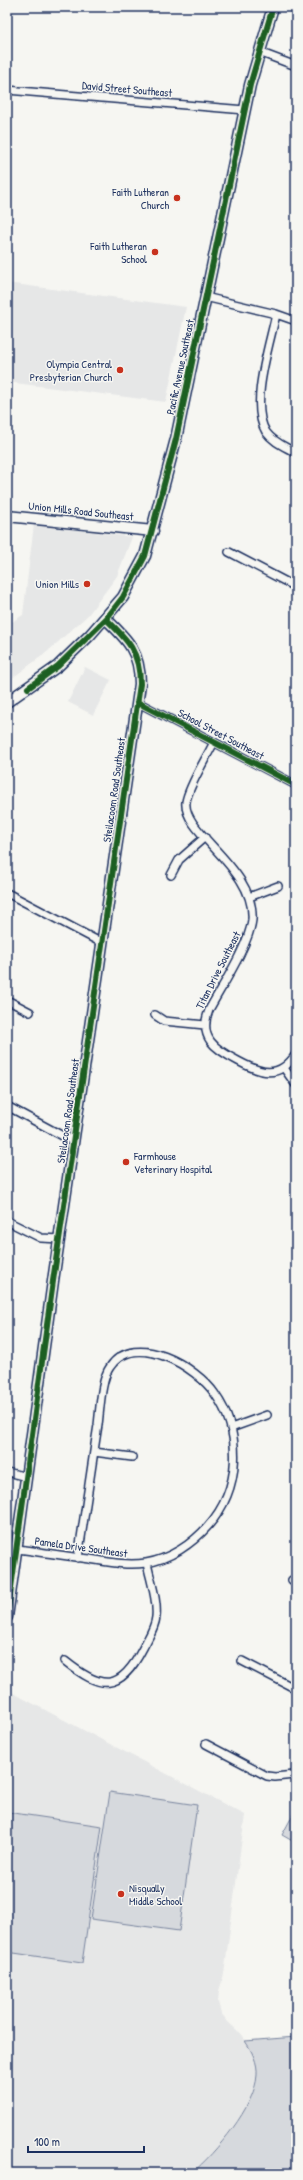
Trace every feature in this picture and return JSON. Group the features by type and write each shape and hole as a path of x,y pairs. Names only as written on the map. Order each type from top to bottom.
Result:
{"street":[{"name":"Pacific Avenue Southeast","path":"7,702 58,666 106,619 133,581 145,556 153,531 176,439 245,110 259,52 273,7"},
{"path":"259,52 296,66"},
{"name":"David Street Southeast","path":"7,90 245,110"},
{"path":"205,297 276,314 296,321"},
{"path":"276,314 260,389 259,409 264,426 271,437 296,453"},
{"name":"Union Mills Road Southeast","path":"7,516 153,531"},
{"path":"230,552 296,587"},
{"name":"Steilacoom Road Southeast","path":"7,1617 140,684 137,658 126,639 106,619"},
{"name":"School Street Southeast","path":"137,702 296,785"},
{"name":"Titan Drive Southeast","path":"214,742 186,801 187,815 241,878 249,897 252,919 248,936 209,1010 205,1025 209,1040 221,1052 260,1072 276,1071 284,1068"},
{"path":"171,875 179,860 205,837"},
{"path":"249,897 278,886"},
{"path":"7,893 102,943"},
{"path":"7,1000 30,1012"},
{"path":"155,1015 164,1021 205,1025"},
{"path":"296,1054 284,1068 296,1085"},
{"path":"7,1106 74,1142"},
{"path":"7,1221 41,1238 60,1239"},
{"name":"Pamela Drive Southeast","path":"17,1549 78,1558 132,1565 148,1563 178,1551 197,1538 214,1520 223,1506 233,1477 235,1454 231,1428 223,1408 214,1393 204,1381 190,1370 156,1353 141,1351 126,1354 117,1359 109,1368 105,1382 78,1558"},
{"path":"231,1428 267,1415"},
{"path":"94,1452 132,1457"},
{"path":"7,1472 27,1477"},
{"path":"65,1661 85,1677 106,1683 124,1676 131,1668 155,1623 156,1614 148,1563"},
{"path":"242,1661 296,1689"},
{"path":"206,1744 267,1776 275,1777 295,1771 296,1782"}],"shaded area":[{"path":"7,283 186,307 166,402 7,382"},
{"path":"34,524 132,537 117,576 88,615 47,652 7,682 7,625 23,615"},
{"path":"85,667 111,680 93,715 68,702"},
{"name":"Nisqually Middle School","path":"9,1691 245,1815 224,1974 219,1991 218,2002 221,2013 240,2033 254,2054 258,2074 248,2106 219,2146 192,2173 141,2173 131,2168 129,2173 7,2173 7,1706"},
{"path":"110,1792 197,1805 179,1931 91,1919"},
{"path":"296,1809 296,1843 282,1835"},
{"path":"7,1812 102,1826 82,1963 7,1952"},
{"path":"296,2037 296,2173 192,2173 223,2141 233,2128 242,2115 255,2088 257,2066 245,2041"}],"cycle path":[{"path":"28,688 58,666 106,619 123,597 145,556 176,439 250,85 273,7"},
{"path":"7,1617 53,1281 140,684 138,663 131,647 106,619"},
{"path":"137,702 296,785"}],"place":[{"name":"Faith Lutheran Church","path":"177,198"},
{"name":"Faith Lutheran School","path":"155,252"},
{"name":"Olympia Central Presbyterian Church","path":"120,370"},
{"name":"Union Mills","path":"87,584"},
{"name":"Farmhouse Veterinary Hospital","path":"126,1162"},
{"name":"Nisqually Middle School","path":"121,1894"}]}
